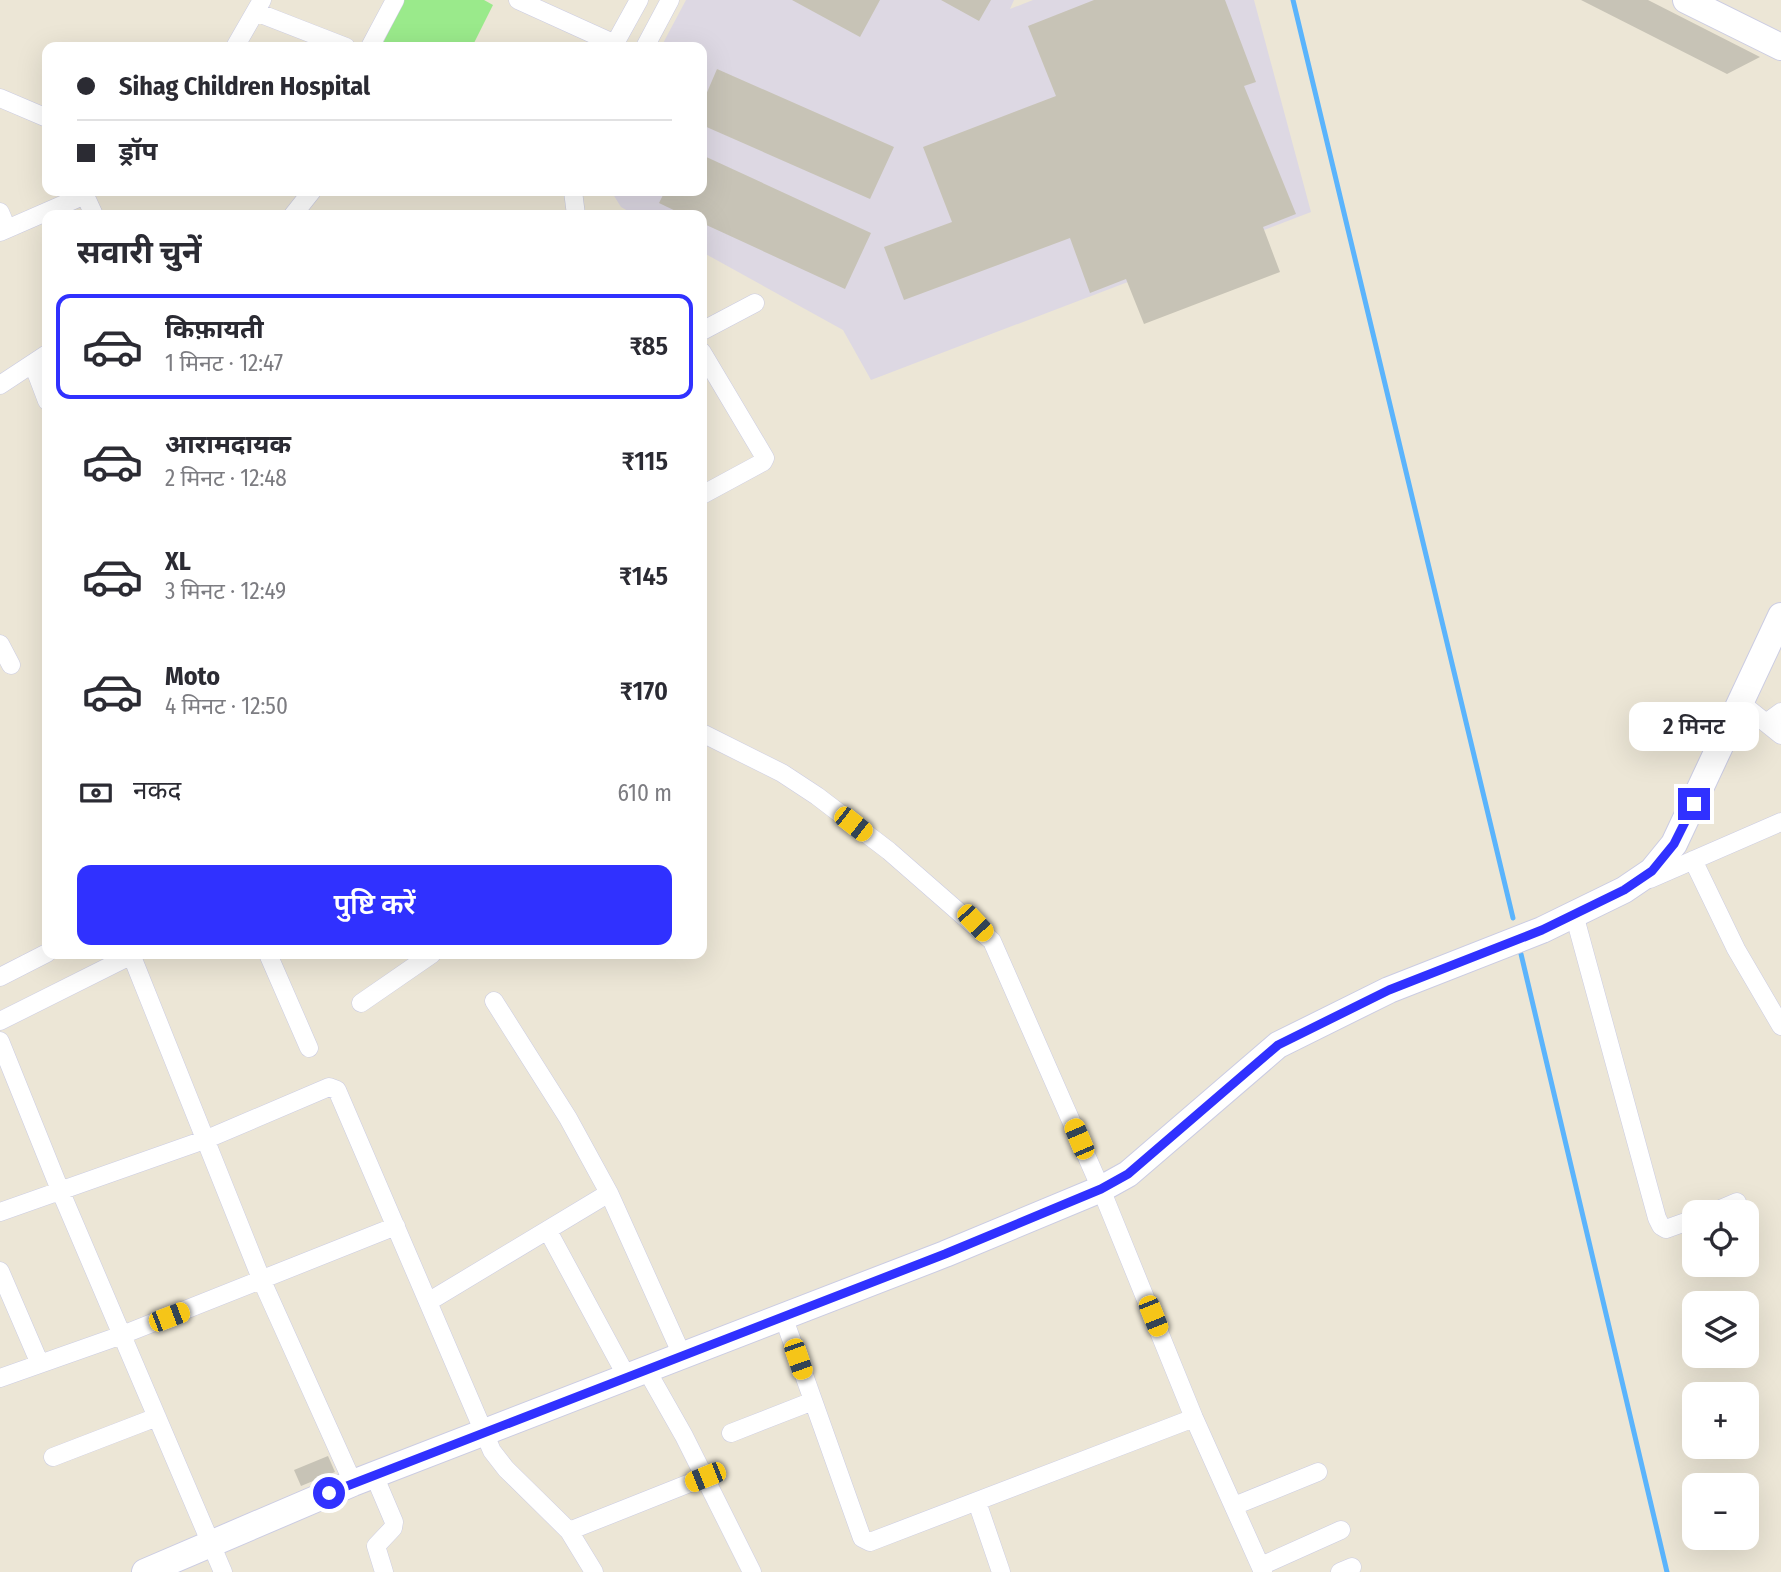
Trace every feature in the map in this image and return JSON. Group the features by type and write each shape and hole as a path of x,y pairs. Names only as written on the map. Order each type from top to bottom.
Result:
{"street":[{"path":"373,42 395,0"},
{"path":"518,0 606,42"},
{"path":"616,42 639,0"},
{"path":"648,42 670,0"},
{"path":"1686,0 1781,47"},
{"path":"238,42 259,6 335,42"},
{"path":"0,99 42,116"},
{"path":"48,210 78,196"},
{"path":"297,210 308,196"},
{"path":"0,212 4,231 42,213"},
{"path":"707,328 755,303"},
{"path":"0,385 40,359"},
{"path":"707,360 765,458 763,462 707,492"},
{"path":"1624,890 1652,871 1674,844 1781,616"},
{"path":"0,644 12,665"},
{"path":"1741,703 1781,736"},
{"path":"1766,723 1781,712"},
{"path":"707,736 782,773 817,796 889,851 975,923 992,941 1101,1189 1194,1418 1262,1569 1341,1530"},
{"path":"145,1572 363,1479 1101,1189 1138,1166 1278,1045 1389,990 1542,930 1624,890 1781,822"},
{"path":"1693,860 1736,949 1781,1026"},
{"path":"1574,914 1657,1218 1666,1230 1682,1224"},
{"path":"0,977 42,956"},
{"path":"0,1021 122,959"},
{"path":"134,959 262,1281 363,1479 394,1522 393,1528 376,1546 384,1572"},
{"path":"270,959 309,1048"},
{"path":"361,1003 425,959"},
{"path":"494,1001 568,1118 610,1193 682,1355"},
{"path":"0,1041 60,1190 223,1572"},
{"path":"0,1212 206,1139 329,1087 337,1090 484,1433 506,1469 569,1531 594,1572"},
{"path":"429,1302 610,1193"},
{"path":"0,1378 122,1335 396,1226"},
{"path":"548,1231 636,1373 705,1477 752,1572"},
{"path":"0,1271 40,1364"},
{"path":"783,1316 862,1538 870,1542 1194,1418"},
{"path":"731,1433 813,1401"},
{"path":"53,1457 157,1417"},
{"path":"1234,1506 1318,1472"},
{"path":"569,1531 705,1477"},
{"path":"976,1502 1001,1572"}],"shaded area":[{"path":"686,0 1014,0 1010,9 1033,0 1254,0 1311,212 871,380 843,330 707,255 707,210 626,210 614,196 707,196 707,42 664,42"}],"green space":[{"path":"404,0 484,0 493,5 474,42 383,42"}],"building":[{"path":"792,0 880,0 860,37"},
{"path":"941,0 991,0 979,21"},
{"path":"1094,0 1225,0 1256,82 1244,86 1296,214 1263,227 1280,272 1144,324 1126,279 1090,293 1070,238 904,300 884,247 952,222 923,147 1056,96 1028,26"},
{"path":"1581,0 1648,0 1760,57 1727,74"},
{"path":"717,69 894,147 870,199 707,127 707,92"},
{"path":"707,157 871,233 845,289 707,225 707,210 674,210 659,203 662,196 707,196"},
{"path":"328,1456 335,1472 301,1486 294,1470"}],"waterway":[{"path":"1293,0 1513,918"},
{"path":"1521,954 1667,1572"}],"route":[{"path":"329,1493 945,1254 1101,1189 1128,1174 1278,1045 1389,990 1542,930 1624,890 1652,871 1674,844 1694,804"}]}
